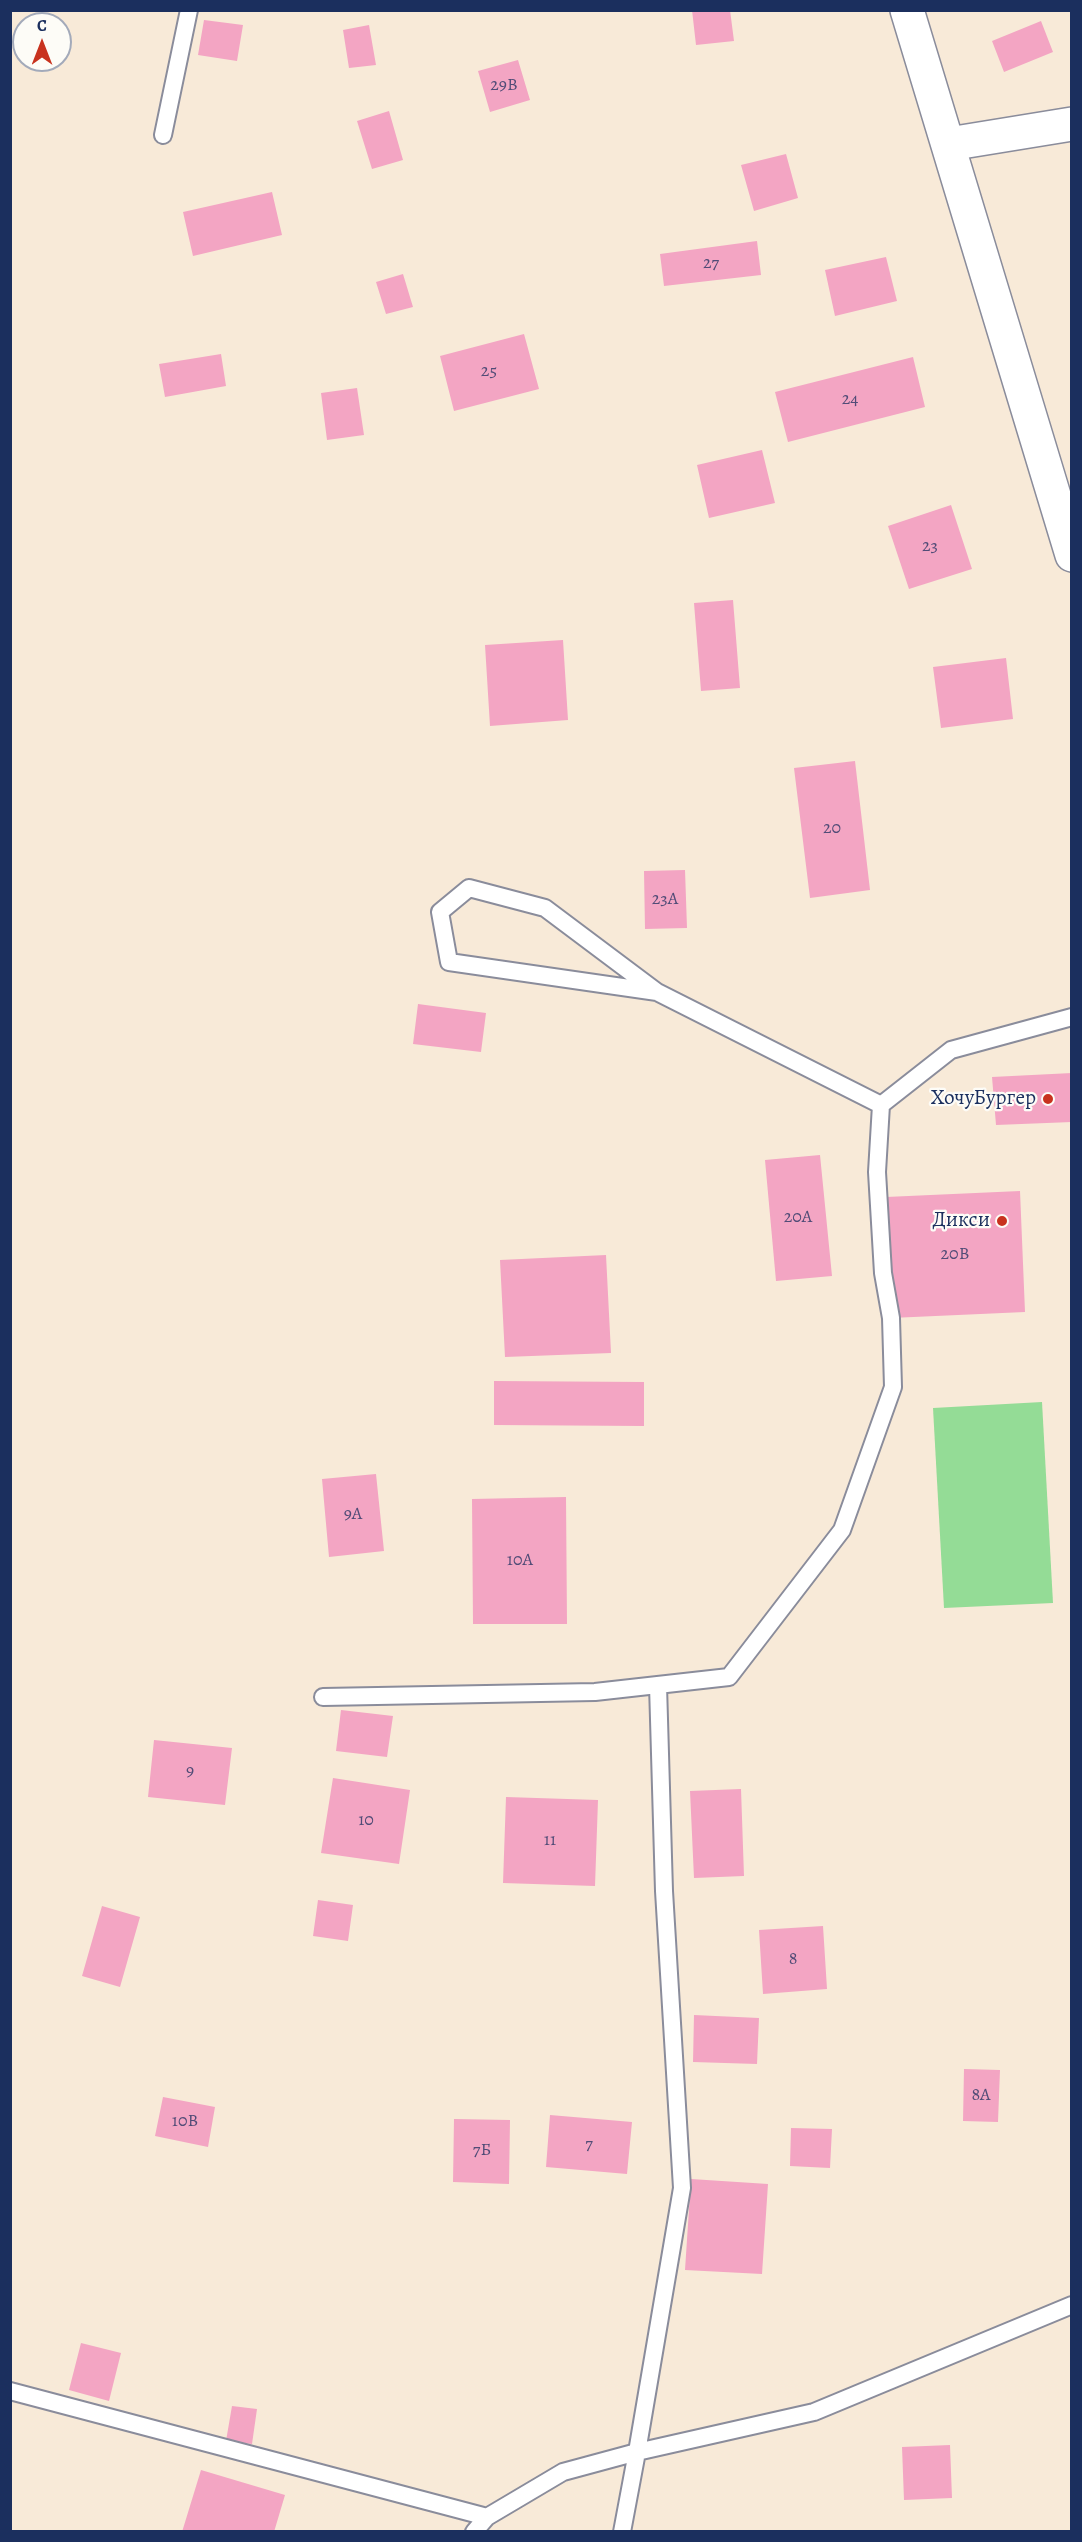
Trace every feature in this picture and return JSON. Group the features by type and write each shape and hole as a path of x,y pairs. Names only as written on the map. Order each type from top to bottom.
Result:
{"street":[{"path":"907,10 1071,555"},
{"path":"948,144 1071,124"}],"lane":[{"path":"163,135 189,10"},
{"path":"657,992 449,962 440,912 469,888 545,908 657,992 882,1105"},
{"path":"323,1697 595,1692 729,1677 842,1530 892,1387 891,1318 883,1273 877,1172 882,1105 951,1050 1071,1017"},
{"path":"622,2532 682,2188 664,1891 658,1685"},
{"path":"474,2532 487,2517 563,2472 637,2452 814,2412 1071,2305"},
{"path":"10,2391 487,2517"}],"green space":[{"path":"1042,1402 1053,1603 944,1608 933,1408"}],"building":[{"path":"692,10 730,10 734,41 696,45"},
{"path":"204,20 243,25 237,61 198,55"},
{"path":"1041,21 1053,52 1004,72 992,41"},
{"path":"369,25 376,65 349,68 343,30"},
{"path":"518,60 530,100 490,112 478,71"},
{"path":"389,111 403,160 372,169 357,121"},
{"path":"786,154 798,198 754,211 741,165"},
{"path":"272,192 282,235 193,256 183,212"},
{"path":"757,241 761,275 664,286 660,254"},
{"path":"886,257 897,301 835,316 825,270"},
{"path":"403,274 413,307 386,314 376,282"},
{"path":"524,334 539,389 454,411 440,356"},
{"path":"221,354 226,386 165,397 159,364"},
{"path":"913,357 925,407 788,442 775,392"},
{"path":"357,388 364,435 327,440 321,393"},
{"path":"762,450 775,503 709,518 697,465"},
{"path":"951,505 972,569 909,589 888,526"},
{"path":"733,600 740,688 701,691 694,603"},
{"path":"563,640 568,720 490,726 485,645"},
{"path":"1006,658 1013,719 941,728 933,667"},
{"path":"855,761 870,890 810,898 794,768"},
{"path":"685,870 687,928 645,929 644,871"},
{"path":"418,1004 486,1013 481,1052 413,1044"},
{"name":"ХочуБургер","path":"1072,1073 1072,1122 996,1125 992,1077"},
{"path":"820,1155 832,1276 776,1281 765,1160"},
{"path":"1020,1191 1025,1312 891,1318 886,1197"},
{"path":"606,1255 611,1353 505,1357 500,1260"},
{"path":"494,1381 644,1382 644,1426 494,1425"},
{"path":"376,1474 384,1551 329,1557 322,1479"},
{"path":"566,1497 567,1624 473,1624 472,1499"},
{"path":"341,1710 393,1716 387,1757 336,1751"},
{"path":"154,1740 232,1748 225,1805 148,1797"},
{"path":"333,1778 410,1790 399,1864 321,1853"},
{"path":"741,1789 744,1876 694,1878 690,1791"},
{"path":"506,1797 598,1800 595,1886 503,1883"},
{"path":"318,1900 353,1905 348,1941 313,1936"},
{"path":"102,1906 140,1917 120,1987 82,1976"},
{"path":"823,1926 827,1989 763,1994 759,1930"},
{"path":"694,2015 759,2018 757,2064 693,2062"},
{"path":"964,2069 1000,2070 998,2122 963,2121"},
{"path":"163,2097 215,2107 208,2147 155,2136"},
{"path":"550,2115 632,2122 627,2174 546,2167"},
{"path":"454,2119 510,2120 509,2184 453,2182"},
{"path":"791,2128 832,2129 830,2168 790,2166"},
{"path":"691,2179 768,2184 762,2274 685,2270"},
{"path":"81,2343 121,2353 109,2401 69,2390"},
{"path":"232,2406 257,2409 252,2444 226,2441"},
{"path":"950,2445 952,2498 904,2500 902,2447"},
{"path":"201,2470 285,2495 274,2532 182,2532"}],"place":[{"name":"ХочуБургер","path":"1048,1099"},
{"name":"Дикси","path":"1002,1221"}]}
